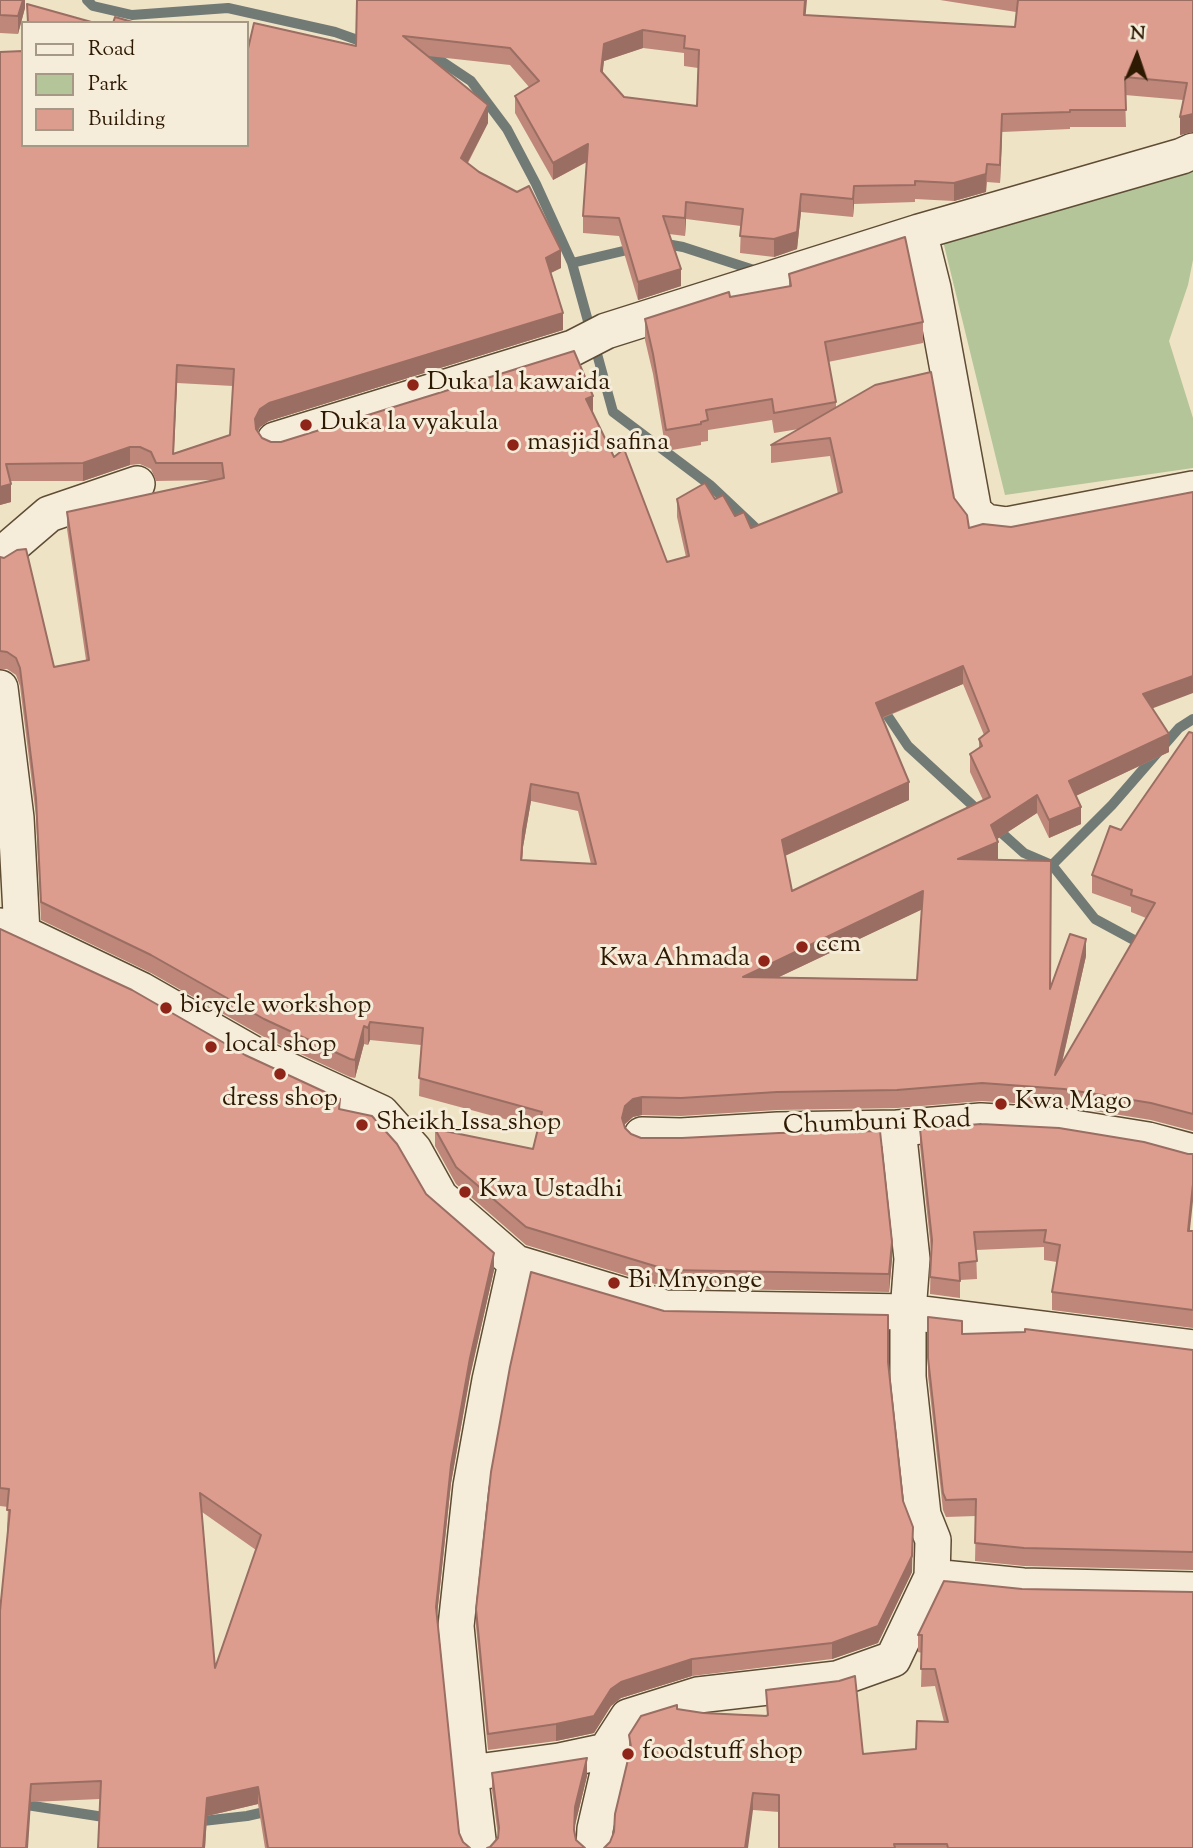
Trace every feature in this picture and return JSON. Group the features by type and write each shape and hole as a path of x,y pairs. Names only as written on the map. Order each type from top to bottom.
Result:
{"street":[{"path":"275,440 573,348 606,331 919,232 1193,151"},
{"path":"919,232 933,288 974,512 986,522 1007,525 1193,489"},
{"path":"0,556 49,514 137,484"},
{"path":"0,688 16,818 11,930 141,989 255,1055 381,1114 414,1150 440,1197 516,1263 665,1308 908,1312 1193,1348"},
{"name":"Chumbuni Road","path":"642,1135 681,1136 778,1129 898,1128 981,1121 1062,1126 1148,1140 1193,1152"},
{"path":"470,1773 606,1751 628,1717 698,1695 837,1679 892,1659 932,1577 933,1540 923,1515 908,1377 908,1312 912,1259 898,1128"},
{"path":"480,1848 456,1626 471,1486 490,1380 516,1263"},
{"path":"932,1577 1023,1586 1193,1590"},
{"path":"594,1848 595,1829 611,1760 606,1751"}],"green space":[{"path":"1193,165 1193,260 1188,285 1169,341 1193,418 1193,468 1005,495 943,241"}],"building":[{"path":"0,0 23,0 18,16 0,15"},
{"path":"357,0 805,0 804,15 1015,27 1018,0 1193,0 1193,114 1180,117 1187,83 1125,77 1126,110 1002,114 1000,165 987,164 986,174 954,183 915,181 915,185 854,186 853,199 801,194 797,232 774,239 740,236 743,209 686,202 685,218 663,216 681,269 638,282 619,218 583,216 588,144 553,163 515,96 539,81 510,48 403,36 488,105 461,158 479,172 517,192 529,186 561,250 546,258 563,313 269,403 260,409 255,419 256,429 262,438 281,442 574,351 593,396 586,399 614,457 624,449 667,562 689,556 677,499 705,483 715,499 723,495 735,516 744,512 751,528 842,492 830,438 771,445 875,385 931,372 954,498 967,515 969,528 983,524 1011,527 1193,492 1193,676 1143,694 1169,734 1069,781 1081,807 1049,820 1037,795 991,825 998,842 958,859 1051,861 1050,989 1070,934 1086,939 1055,1075 1155,903 1131,895 1132,890 1092,875 1110,826 1121,830 1189,732 1193,733 1193,1114 1151,1103 1064,1089 982,1083 897,1090 633,1099 625,1106 622,1118 625,1128 641,1138 880,1131 892,1242 889,1274 668,1270 526,1227 456,1167 435,1129 533,1149 542,1112 419,1078 423,1028 370,1022 368,1028 364,1026 355,1060 350,1059 264,1019 151,955 41,902 36,798 20,668 16,658 0,651 0,557 4,558 17,550 26,549 54,667 89,660 67,512 224,478 222,463 156,463 151,452 140,447 130,447 83,463 6,464 11,484 0,487 0,52 21,51 21,147 248,147 248,49 254,23 356,46","holes":["643,30 685,36 684,48 699,50 697,106 624,97 601,71 604,44","177,365 234,369 230,435 173,454","963,666 989,731 979,739 982,746 970,754 990,797 792,891 782,840 909,782 876,703","531,784 578,793 596,864 521,860","923,891 917,980 743,977"]},
{"path":"27,4 88,21 28,21"},
{"path":"115,17 129,21 114,21"},
{"path":"905,237 923,322 825,342 836,402 774,413 772,399 706,410 708,420 701,424 666,430 645,319 729,292 730,297 791,286 789,274"},
{"path":"0,929 132,990 245,1055 340,1099 339,1109 372,1116 397,1144 426,1194 494,1253 470,1358 451,1465 436,1607 459,1833 470,1848 268,1848 258,1787 207,1798 203,1848 98,1848 101,1781 31,1784 26,1848 0,1848 0,1611 10,1510 7,1510 9,1489 0,1488","holes":["200,1493 261,1535 215,1668"]},
{"path":"981,1124 1059,1128 1144,1142 1193,1154 1188,1231 1193,1231 1193,1310 1052,1292 1060,1245 1044,1242 1046,1230 974,1232 977,1261 959,1263 960,1281 930,1277 932,1240 920,1129"},
{"path":"531,1272 664,1311 888,1315 888,1362 903,1501 913,1527 912,1556 878,1626 832,1643 692,1659 621,1682 611,1689 594,1716 488,1734 476,1609 491,1472"},
{"path":"928,1317 962,1321 962,1334 1025,1332 1025,1329 1193,1350 1193,1552 1024,1548 975,1543 976,1499 946,1500 943,1493 928,1358"},
{"path":"944,1581 1022,1589 1193,1592 1193,1848 948,1848 947,1844 894,1844 895,1848 779,1848 779,1795 753,1793 745,1848 604,1848 614,1832 615,1814 631,1747 629,1735 641,1716 677,1705 677,1709 703,1713 766,1716 766,1690 839,1681 855,1676 863,1754 916,1749 917,1721 948,1722 935,1669 921,1669 922,1635 918,1635"},
{"path":"587,1758 575,1807 574,1830 576,1840 585,1848 487,1848 498,1838 499,1828 492,1773"}],"waterway":[{"path":"87,0 93,6 132,15 228,8 335,32 366,43"},
{"path":"421,55 435,57 471,81 507,129 572,263 613,412 710,485 763,535"},
{"path":"661,243 683,247 757,271"},
{"path":"572,263 636,248"},
{"path":"881,706 908,746 982,814"},
{"path":"1052,865 1112,805 1179,728 1193,719"},
{"path":"995,827 1024,853 1052,865 1095,919 1145,946"},
{"path":"0,1797 14,1803 110,1818"},
{"path":"194,1822 269,1811"}],"place":[{"name":"Duka la kawaida","path":"413,385"},
{"name":"Duka la vyakula","path":"306,425"},
{"name":"masjid safina","path":"513,445"},
{"name":"ccm","path":"802,947"},
{"name":"Kwa Ahmada","path":"764,961"},
{"name":"bicycle workshop","path":"166,1008"},
{"name":"local shop","path":"211,1047"},
{"name":"dress shop","path":"280,1074"},
{"name":"Kwa Mago","path":"1001,1104"},
{"name":"Sheikh_Issa_shop","path":"362,1125"},
{"name":"Kwa Ustadhi","path":"465,1192"},
{"name":"Bi Mnyonge","path":"614,1283"},
{"name":"foodstuff shop","path":"628,1754"}]}
